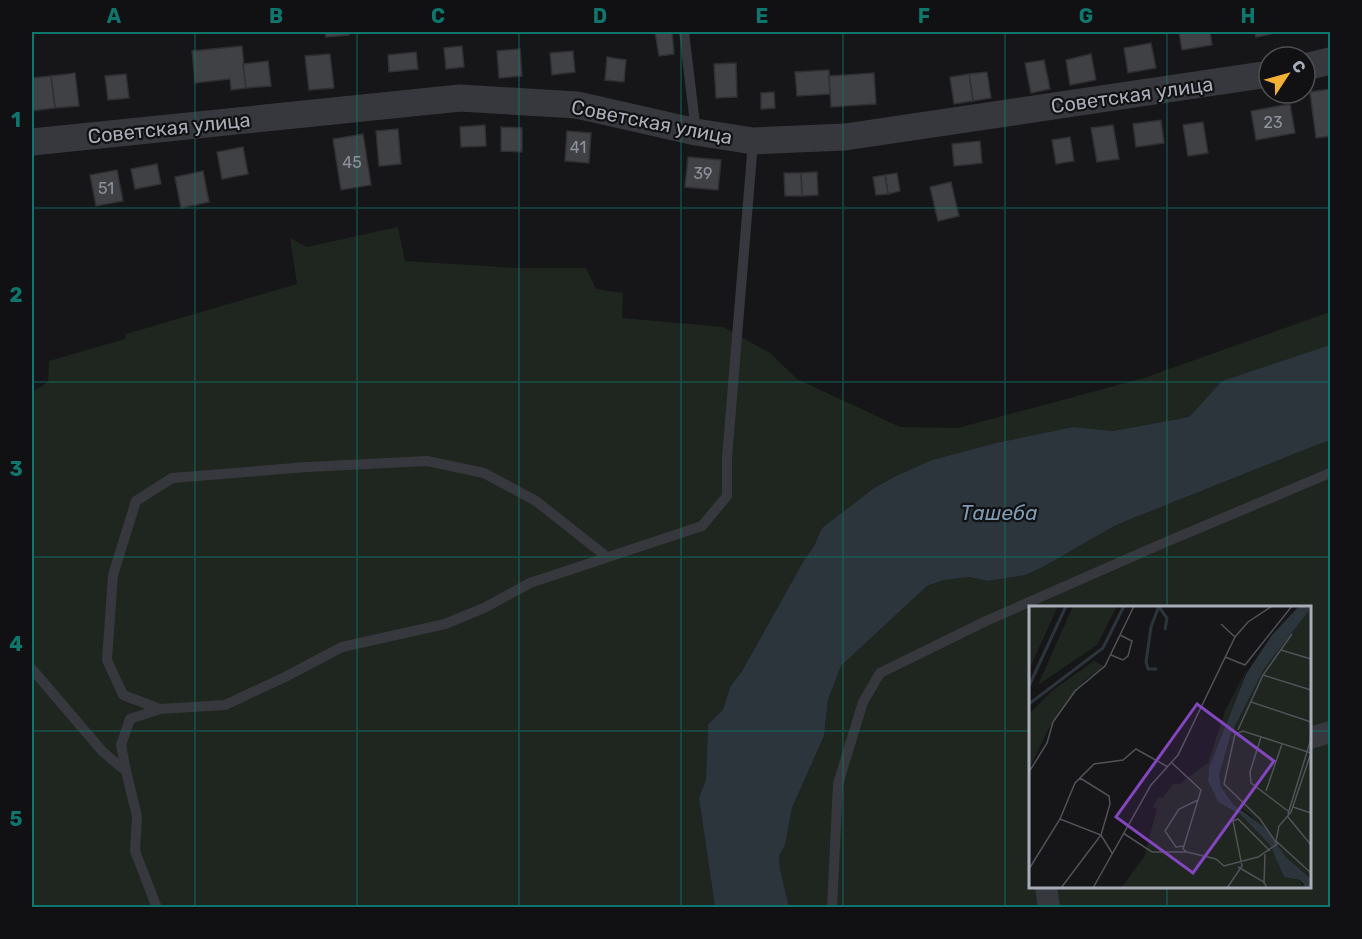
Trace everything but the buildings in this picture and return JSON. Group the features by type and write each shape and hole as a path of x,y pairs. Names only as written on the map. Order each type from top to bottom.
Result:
{"street":[{"name":"Советская улица","path":"32,142 460,98 577,105 696,132 753,141 845,137 1257,76"},
{"path":"1311,738 1330,732"},
{"path":"1046,888 1049,908"}],"lane":[{"path":"684,32 696,132"},
{"path":"157,908 135,851 137,816 121,745 130,719 160,709 225,705 342,647 445,624 484,608 530,583 702,525 727,496 727,458 753,141"},
{"path":"160,709 123,695 107,660 113,575 136,501 172,478 307,467 427,461 484,472 536,501 607,558"},
{"path":"832,908 838,784 863,702 880,673 1007,611 1330,474"},
{"path":"32,669 103,752 126,771"}],"shaded area":[{"path":"398,227 405,261 519,268 586,268 596,289 623,293 622,318 723,327 770,353 797,379 900,427 958,428 1144,378 1330,312 1330,345 1222,381 1189,417 1113,431 1073,427 996,443 933,460 874,488 822,528 814,546 742,671 730,687 723,710 708,724 706,779 699,798 715,907 32,907 32,392 48,382 49,361 125,339 126,334 297,284 290,238 307,247"},
{"path":"1330,441 1330,907 789,907 779,856 785,845 792,808 824,736 828,700 841,666 927,586 944,580 969,577 988,581 1025,575 1116,525"}],"water":[{"name":"Ташеба","path":"1330,345 1330,441 1116,525 1025,575 988,581 969,577 944,580 927,586 841,666 828,700 824,736 792,808 785,845 779,856 789,907 715,907 699,798 706,779 708,724 723,710 730,687 742,671 814,546 822,528 874,488 932,460 996,443 1073,427 1113,431 1189,417 1222,381"}]}
